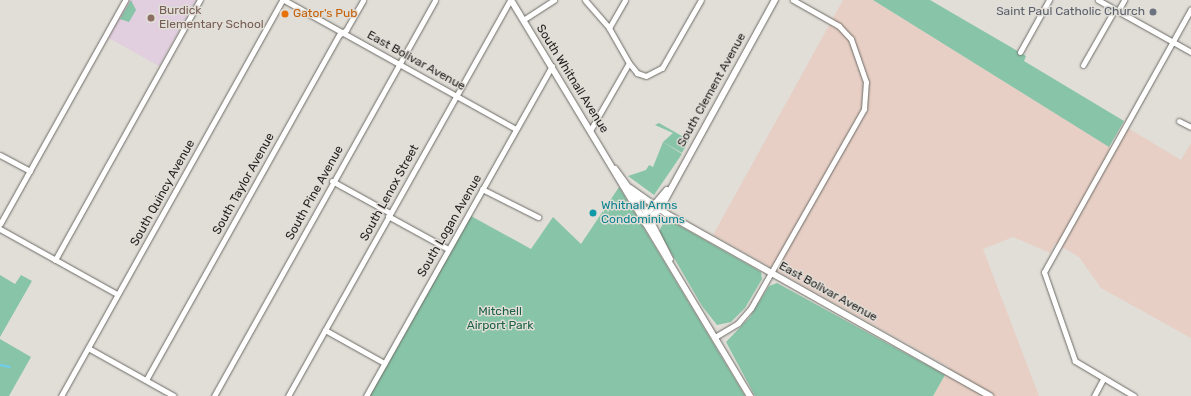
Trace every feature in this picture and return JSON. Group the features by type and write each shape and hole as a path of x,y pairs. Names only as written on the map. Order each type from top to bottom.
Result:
{"street":[{"path":"0,224 125,0"},
{"path":"55,260 200,0"},
{"name":"East Bolivar Avenue","path":"283,0 516,129"},
{"name":"South Quincy Avenue","path":"61,396 283,0"},
{"name":"South Taylor Avenue","path":"146,380 343,32 363,0"},
{"name":"South Pine Avenue","path":"214,396 332,181 435,0"},
{"name":"South Whitnall Avenue","path":"510,0 646,218"},
{"name":"South Lenox Street","path":"288,396 510,0"},
{"path":"523,20 554,0"},
{"path":"585,0 609,28 628,63 641,75 658,72 701,0"},
{"path":"609,28 625,0"},
{"name":"South Clement Avenue","path":"646,218 658,208 669,190 775,0"},
{"path":"715,338 745,317 864,109 866,82 851,38 839,26 793,0"},
{"path":"1020,52 1049,0"},
{"path":"1098,0 1191,52"},
{"path":"1083,65 1116,10 1124,0"},
{"path":"1134,396 1075,361 1044,276 1191,9"},
{"path":"591,129 628,63"},
{"name":"South Logan Avenue","path":"366,396 552,66"},
{"path":"1179,121 1191,128"},
{"path":"0,155 30,171"},
{"name":"South Whitnall Avenue","path":"615,169 630,188 673,268 750,396"},
{"path":"332,181 448,249"},
{"name":"East Bolivar Avenue","path":"630,188 658,208 990,396"},
{"path":"482,190 538,217"},
{"path":"0,230 117,294"},
{"path":"325,330 384,363"},
{"path":"88,348 174,396"},
{"path":"1094,396 1103,379"}],"shaded area":[{"name":"Burdick Elementary School","path":"127,0 196,0 159,66 107,37"},
{"path":"843,0 873,0 1114,150 1128,128 1181,160 1191,143 1191,338 1101,288 1079,257 1055,243 1050,253 1013,237 983,249 1039,396 933,396 949,367 713,235"}],"green space":[{"path":"131,0 136,10 129,22 120,19"},
{"path":"873,0 930,0 1026,56 1024,61 1124,121 1109,147"},
{"path":"659,123 689,140 682,153 663,142 673,133 655,125"},
{"path":"663,142 682,154 654,195 628,176 646,170 649,165 653,167"},
{"name":"Mitchell Airport Park","path":"619,187 745,396 369,396 471,216 531,249 553,217 581,244"},
{"path":"664,221 671,221 761,272 762,279 745,308 731,322 717,325 702,306 659,232"},
{"path":"0,275 15,284 21,275 32,281 0,337"},
{"path":"777,283 945,375 933,396 755,396 726,342 750,317 769,286"},
{"path":"0,339 31,357 9,396 0,396"}],"waterway":[{"path":"0,365 10,367"}],"place":[{"name":"Saint Paul Catholic Church","path":"1153,12"},
{"name":"Gator's Pub","path":"285,14"},
{"name":"Burdick Elementary School","path":"151,18"},
{"name":"Whitnall Arms Condominiums","path":"593,213"}]}
